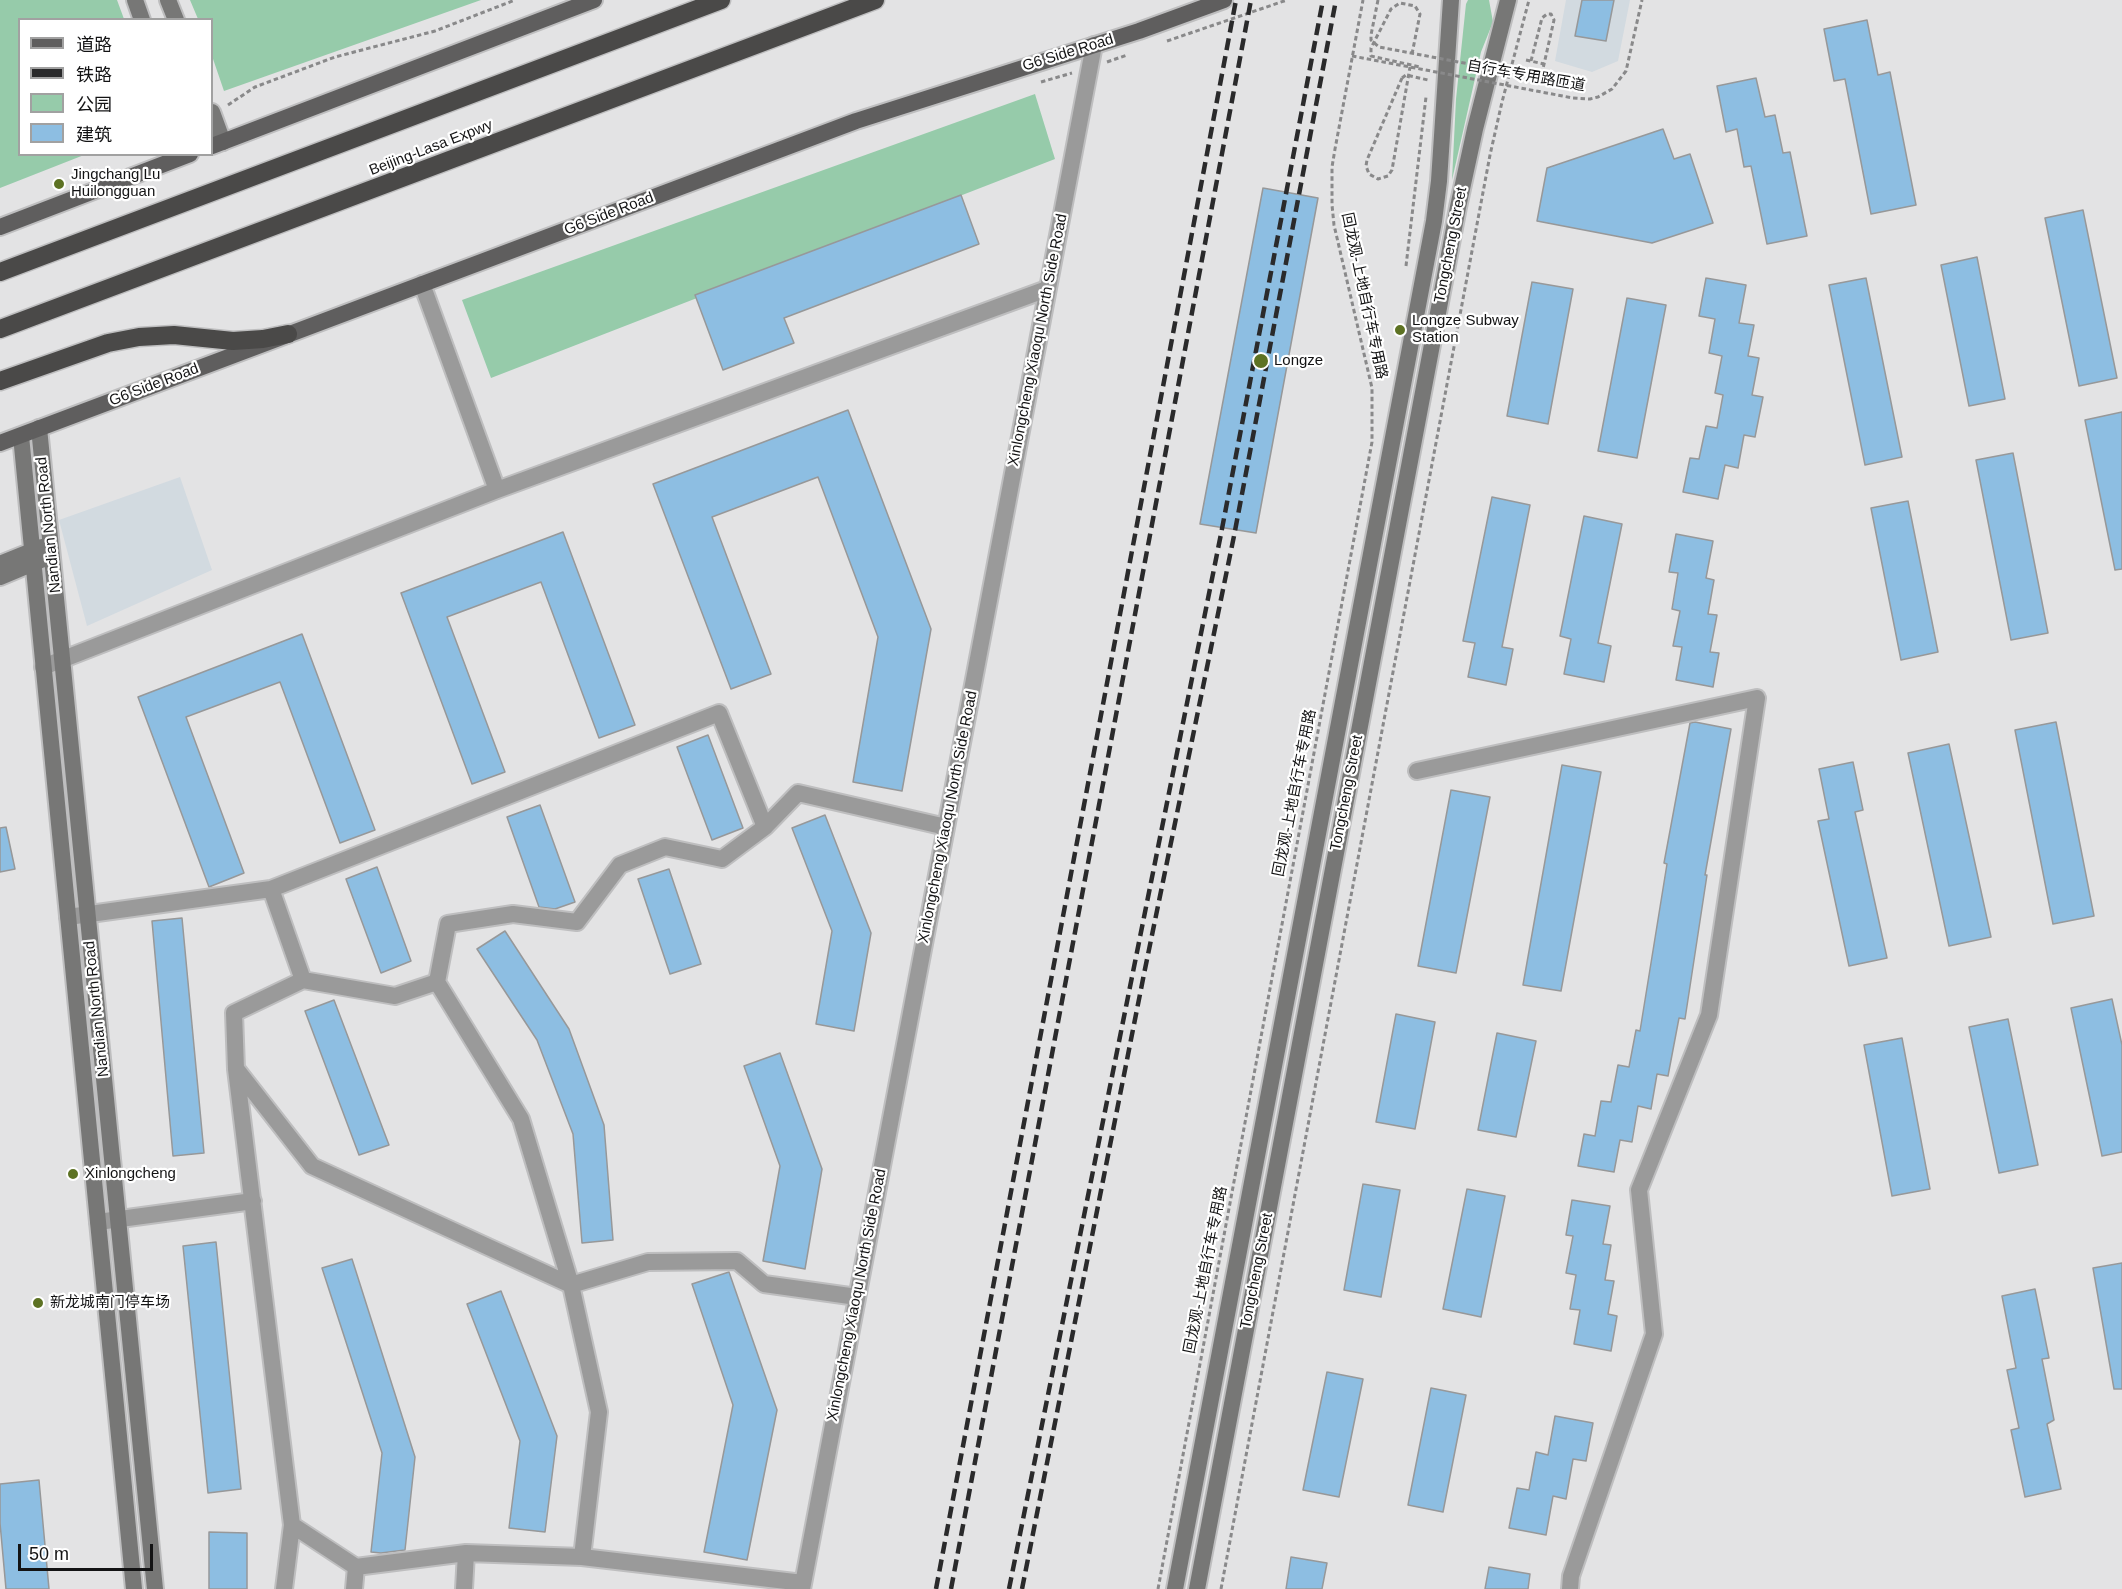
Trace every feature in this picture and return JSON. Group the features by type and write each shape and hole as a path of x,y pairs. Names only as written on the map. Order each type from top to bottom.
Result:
{"highway":[{"path":"0,272 721,0"},
{"name":"Beijing-Lasa Expwy","path":"0,329 875,0"},
{"path":"0,381 108,343 139,337 174,335 233,341 263,339 288,334"}],"main road":[{"path":"135,0 141,18"},
{"path":"168,0 175,18"},
{"path":"213,120 217,144 594,0"},
{"name":"G6 Side Road","path":"0,443 856,121 1094,45 1224,0"},
{"name":"Tongcheng Street","path":"1175,1589 1434,221 1439,181 1451,0"},
{"name":"Tongcheng Street","path":"1197,1589 1458,207 1507,4"},
{"path":"0,227 185,156"},
{"name":"Nandian North Road","path":"39,428 155,1589"},
{"name":"Nandian North Road","path":"21,436 134,1589"},
{"path":"0,577 32,557 51,549"},
{"path":"0,564 32,557"}],"street":[{"name":"Xinlongcheng Xiaoqu North Side Road","path":"802,1586 1094,45"},
{"path":"422,284 497,490"},
{"path":"43,667 497,490 1047,289"},
{"path":"1418,771 1757,698 1709,1015 1639,1190 1654,1334 1571,1576 1570,1589"},
{"path":"68,917 271,889 719,712 765,827"},
{"path":"582,1557 599,1412 570,1285 521,1119 437,982 448,924 513,914 577,922 620,865 666,847 722,859 765,827 798,793 946,827"},
{"path":"271,889 303,980"},
{"path":"284,1589 292,1525 236,1069 234,1013 303,980 396,996 437,982"},
{"path":"236,1069 312,1166 570,1285 648,1262 737,1261 764,1284 857,1297"},
{"path":"98,1222 253,1201"},
{"path":"292,1525 356,1567 466,1553 582,1557 802,1586"},
{"path":"464,1589 466,1553"},
{"path":"354,1589 356,1567"}],"path":[{"path":"213,113 255,87 335,57 435,30 515,0"},
{"path":"1163,42 1287,0"},
{"name":"回龙观-上地自行车专用路","path":"1158,1589 1372,442 1372,388 1334,225 1332,205 1332,167 1363,0"},
{"path":"1378,0 1371,40 1379,47 1535,77 1542,74 1554,20 1551,14 1542,18 1533,53 1533,62"},
{"path":"1221,1589 1493,143 1529,0"},
{"name":"自行车专用路匝道","path":"1352,56 1573,98 1598,97 1618,84 1626,71 1642,0"},
{"path":"1412,54 1420,14 1415,6 1406,2 1395,5 1391,9 1370,54 1374,58 1420,67"},
{"path":"1037,83 1131,54"},
{"path":"1526,60 1544,64"},
{"path":"1410,67 1392,170 1385,178 1375,178 1367,170 1367,160 1402,78 1406,75 1428,80"}],"shaded area":[{"path":"1566,0 1630,0 1618,61 1592,72 1555,61"},
{"path":"180,477 212,570 87,626 59,520"}],"green space":[{"path":"0,0 117,0 124,18 18,18 18,156 81,156 0,188"},
{"path":"190,0 481,0 224,91 213,59 213,18 198,18"},
{"path":"1468,0 1489,0 1493,22 1481,52 1452,180 1456,99"},
{"path":"1035,94 1055,159 491,378 462,300"}],"building":[{"path":"1582,0 1614,0 1606,41 1575,36"},
{"path":"1867,20 1878,75 1890,72 1916,205 1871,214 1845,79 1834,81 1824,29"},
{"path":"1756,78 1765,117 1775,115 1783,153 1790,152 1807,236 1767,244 1751,166 1744,167 1737,129 1726,132 1717,86"},
{"path":"1663,129 1674,159 1690,154 1713,223 1652,243 1537,221 1547,168"},
{"path":"1263,188 1318,198 1256,533 1200,524"},
{"path":"961,195 979,244 784,318 794,343 723,370 695,295"},
{"path":"2083,210 2117,378 2079,386 2045,218"},
{"path":"1977,257 2005,399 1969,406 1941,265"},
{"path":"1706,278 1746,285 1739,323 1754,325 1748,356 1759,358 1752,395 1763,397 1755,437 1744,435 1738,468 1725,465 1718,499 1683,492 1690,458 1699,459 1706,426 1717,428 1723,395 1715,393 1722,356 1709,353 1715,319 1699,316"},
{"path":"1866,278 1902,457 1865,465 1829,285"},
{"path":"1532,282 1573,289 1548,424 1507,416"},
{"path":"1627,298 1666,305 1637,458 1598,451"},
{"path":"848,410 931,629 902,791 853,782 878,637 818,477 712,517 771,674 731,689 653,484"},
{"path":"2122,412 2122,569 2115,570 2085,420"},
{"path":"2013,453 2048,633 2011,640 1976,460"},
{"path":"1492,497 1530,505 1502,647 1513,649 1506,685 1468,677 1475,643 1463,641"},
{"path":"1908,501 1938,652 1901,660 1871,508"},
{"path":"1584,516 1622,524 1598,643 1611,646 1604,682 1564,674 1571,639 1560,636"},
{"path":"563,532 635,725 599,738 541,582 447,617 505,772 472,784 401,593"},
{"path":"1676,534 1713,541 1706,578 1714,580 1708,614 1717,615 1710,652 1719,653 1713,687 1676,680 1682,647 1673,646 1680,611 1672,609 1678,573 1669,572"},
{"path":"302,634 375,830 340,843 280,682 186,717 244,873 209,887 138,697"},
{"path":"2056,722 2094,916 2053,924 2015,730"},
{"path":"1690,723 1731,729 1705,875 1707,875 1685,1019 1679,1018 1668,1076 1657,1074 1651,1109 1638,1106 1632,1142 1620,1140 1614,1172 1578,1166 1584,1134 1595,1136 1601,1101 1611,1102 1618,1065 1629,1067 1636,1030 1640,1031 1667,864 1664,863"},
{"path":"708,735 743,828 712,840 677,747"},
{"path":"1949,744 1991,937 1949,946 1908,753"},
{"path":"1853,762 1863,810 1855,812 1887,958 1849,966 1818,821 1829,819 1819,769"},
{"path":"1562,765 1601,772 1561,991 1523,985"},
{"path":"1451,790 1490,797 1456,973 1418,966"},
{"path":"540,805 575,902 555,909 539,907 507,817"},
{"path":"825,815 871,933 854,1031 816,1024 832,931 792,828"},
{"path":"6,827 15,869 0,872 0,828"},
{"path":"377,867 411,961 381,973 346,879"},
{"path":"669,869 701,964 670,974 638,879"},
{"path":"182,918 204,1153 173,1156 152,921"},
{"path":"505,931 569,1029 604,1125 613,1240 582,1243 573,1134 537,1040 477,949"},
{"path":"2112,999 2122,1045 2122,1152 2102,1156 2071,1008"},
{"path":"334,1000 389,1145 359,1155 305,1011"},
{"path":"1396,1014 1435,1022 1415,1129 1376,1122"},
{"path":"2008,1019 2038,1165 1999,1173 1969,1027"},
{"path":"1497,1033 1536,1041 1516,1137 1478,1130"},
{"path":"1902,1038 1930,1189 1892,1196 1864,1045"},
{"path":"780,1053 822,1169 805,1269 763,1261 780,1166 744,1066"},
{"path":"1363,1184 1400,1190 1381,1297 1344,1290"},
{"path":"1467,1189 1505,1196 1481,1317 1443,1309"},
{"path":"1572,1200 1610,1206 1603,1244 1611,1245 1605,1280 1614,1281 1608,1314 1617,1316 1611,1351 1574,1344 1580,1310 1570,1309 1576,1275 1566,1273 1573,1236 1566,1235"},
{"path":"216,1242 241,1489 208,1493 183,1246"},
{"path":"352,1259 415,1457 405,1550 371,1552 382,1453 322,1268"},
{"path":"2122,1263 2122,1389 2114,1389 2093,1268"},
{"path":"729,1272 777,1410 747,1560 704,1552 733,1405 692,1284"},
{"path":"2035,1289 2049,1358 2042,1359 2054,1420 2047,1424 2061,1489 2025,1497 2011,1430 2019,1428 2007,1370 2016,1368 2002,1296"},
{"path":"501,1291 557,1436 545,1532 509,1528 520,1441 467,1304"},
{"path":"1327,1372 1363,1379 1339,1497 1303,1490"},
{"path":"1431,1388 1466,1395 1443,1512 1408,1505"},
{"path":"1555,1416 1593,1423 1586,1461 1573,1459 1566,1499 1553,1496 1546,1535 1509,1528 1517,1488 1529,1490 1536,1452 1548,1455"},
{"path":"39,1480 49,1589 6,1589 0,1523 0,1484"},
{"path":"209,1532 247,1533 247,1589 209,1589"},
{"path":"1291,1557 1327,1563 1322,1589 1286,1589"},
{"path":"1489,1567 1530,1574 1528,1589 1485,1589"}],"railway":[{"path":"936,1589 1236,0"},
{"path":"951,1589 1251,0"},
{"path":"1009,1589 1221,534 1323,0"},
{"path":"1022,1589 1234,536 1336,0"}],"place":[{"name":"Jingchang Lu Huilongguan","path":"59,184"},
{"name":"Longze Subway Station","path":"1400,330"},
{"name":"Longze","path":"1261,361"},
{"name":"Xinlongcheng","path":"73,1174"},
{"name":"新龙城南门停车场","path":"38,1303"}]}
